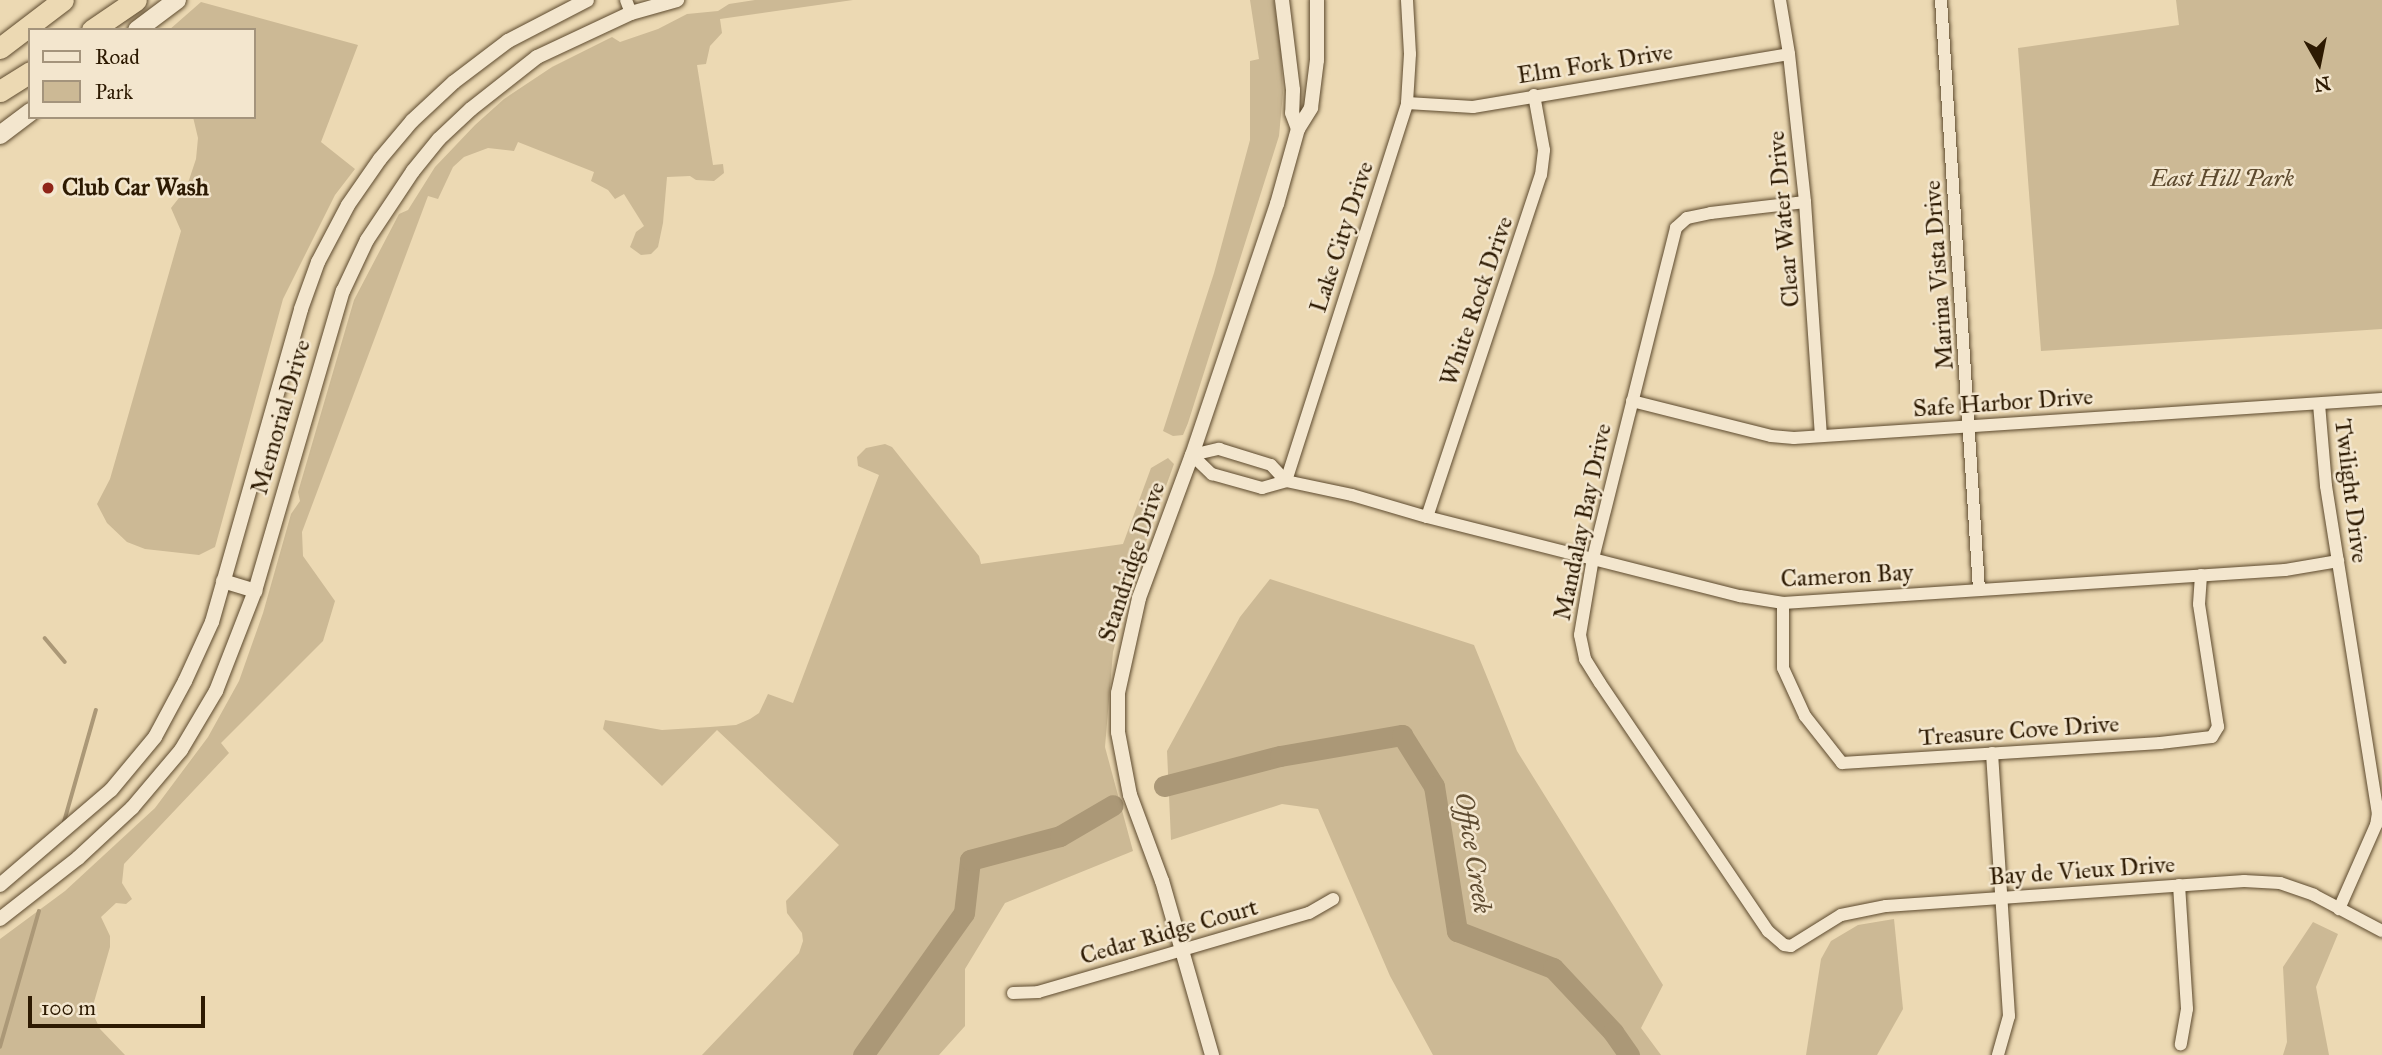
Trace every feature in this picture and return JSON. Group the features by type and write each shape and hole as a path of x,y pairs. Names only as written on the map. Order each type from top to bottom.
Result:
{"highway":[{"path":"0,48 63,0"},
{"path":"95,28 136,0"},
{"path":"0,91 28,73"}],"main road":[{"path":"140,28 177,0"},
{"path":"0,135 28,114"}],"street":[{"name":"Memorial Drive","path":"0,885 111,790 155,737 212,622 301,309 318,262 348,205 404,130 453,82 508,41 587,0"},
{"name":"Memorial Drive","path":"0,919 78,858 123,817 181,750 216,691 255,591 331,324 367,240 389,204 439,139 501,83 537,57 628,7 677,0"},
{"name":"Standridge Drive","path":"1282,0 1293,90 1293,113 1298,129"},
{"name":"Standridge Drive","path":"1212,1055 1184,949 1130,795 1119,743 1117,711 1122,667 1139,598 1192,455 1277,204 1298,129 1311,108 1317,60 1317,0"},
{"name":"Lake City Drive","path":"1286,481 1407,103 1410,54 1408,0"},
{"name":"Clear Water Drive","path":"1780,0 1789,54 1805,202 1821,435"},
{"name":"Marina Vista Drive","path":"1941,0 1979,590"},
{"name":"Elm Fork Drive","path":"1407,103 1473,107 1789,54"},
{"name":"White Rock Drive","path":"1427,517 1541,175 1544,150 1534,95"},
{"name":"Mandalay Bay Drive","path":"1784,945 1768,931 1585,659 1580,635 1593,558 1675,228 1687,218 1712,213 1805,202"},
{"name":"Safe Harbor Drive","path":"1632,401 1771,436 1794,438 2382,399"},
{"name":"Twilight Drive","path":"2319,404 2326,486 2378,813 2376,825 2339,909"},
{"name":"Cameron Bay","path":"1192,455 1219,449 1270,465 1286,481"},
{"name":"Cameron Bay","path":"1192,455 1212,474 1262,488 1286,481 1352,495 1427,517 1740,596 1783,603 2286,570 2338,561"},
{"name":"Treasure Cove Drive","path":"1783,603 1783,668 1805,716 1842,763 1992,753 2213,737 2218,727 2199,604 2201,575"},
{"path":"223,581 255,591"},
{"path":"1992,753 2010,1016 1998,1055"},
{"name":"Bay de Vieux Drive","path":"1784,945 1791,946 1841,915 1861,910 2001,897 2244,881 2280,883 2382,931"},
{"path":"2179,886 2187,1009 2181,1044"},
{"name":"Cedar Ridge Court","path":"1013,993 1038,992 1309,913 1333,899"}],"green space":[{"path":"755,0 853,0 720,19 722,33 710,46 706,64 697,65 713,165 723,164 724,173 714,181 696,180 690,176 667,177 663,223 658,247 651,254 641,255 630,247 636,232 644,226 624,194 615,199 608,190 591,181 594,172 518,142 514,151 488,148 464,157 453,167 438,199 428,196 302,532 303,556 335,601 323,641 221,743 229,753 124,864 122,883 132,899 126,904 116,903 101,917 110,936 110,947 94,1002 95,1018 100,1029 125,1055 0,1055 0,939 65,891 155,808 208,737 239,681 263,613 291,514 300,501 298,492 354,300 399,214 408,210 435,167 475,125 504,99 552,67 612,37 620,42 658,29 687,14 718,11 729,4"},
{"path":"1250,0 1274,0 1283,93 1279,136 1188,423 1183,435 1173,436 1163,431 1214,273 1250,140 1250,61 1259,59"},
{"name":"East Hill Park","path":"2176,0 2382,0 2382,329 2041,351 2018,48 2179,25"},
{"path":"201,2 358,45 321,142 355,169 335,195 283,299 215,547 199,555 145,549 127,542 107,523 97,504 110,479 181,231 171,208 186,189 196,159 198,138 193,119 256,119 256,28 171,28"},
{"path":"885,444 892,447 979,556 981,564 1123,544 1151,468 1168,458 1174,464 1134,575 1113,652 1105,747 1133,851 1005,903 965,969 965,1026 939,1055 702,1055 799,953 803,941 802,933 787,913 786,901 839,845 717,730 662,786 603,729 605,720 662,730 736,725 759,713 768,694 793,703 879,475 858,466 857,457 866,448"},
{"path":"1270,579 1474,645 1517,751 1663,985 1641,1028 1661,1055 1433,1055 1390,976 1318,809 1282,804 1171,840 1167,751 1240,617"},
{"path":"1894,919 1903,1009 1877,1055 1806,1055 1821,959 1831,941 1858,925"},
{"path":"2313,922 2338,934 2316,987 2329,1055 2283,1055 2287,1042 2283,967"}],"waterway":[{"path":"45,638 65,662"},
{"path":"64,822 96,710"},
{"name":"Office Creek","path":"1164,786 1280,756 1402,735 1434,786 1457,931 1553,968 1613,1032 1629,1055"},
{"name":"Office Creek","path":"863,1055 964,913 970,860 1060,836 1113,805"},
{"path":"0,1047 39,911"}],"place":[{"name":"Club Car Wash","path":"48,188"}]}
